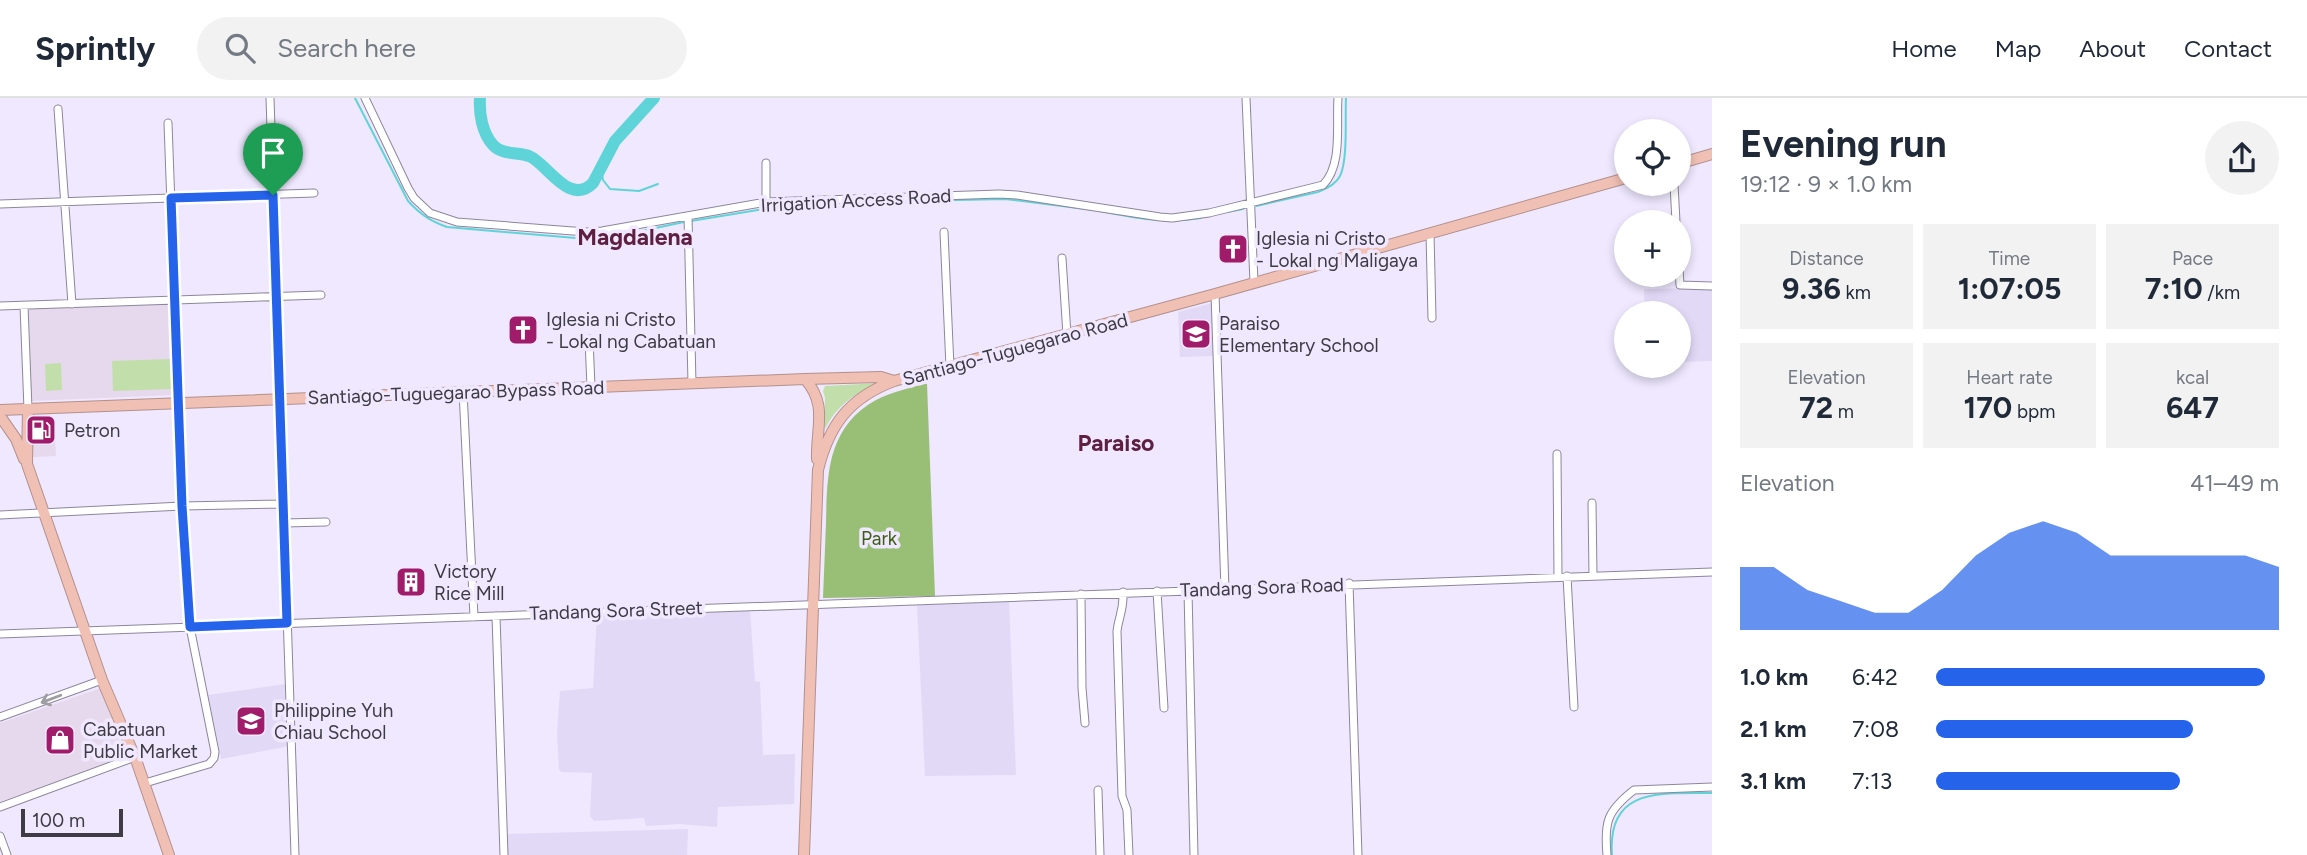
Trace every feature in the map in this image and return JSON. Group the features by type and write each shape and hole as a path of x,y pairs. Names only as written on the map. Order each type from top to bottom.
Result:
{"highway":[{"path":"1691,160 1712,154"},
{"name":"Santiago-Tuguegarao Road","path":"803,855 818,470 827,441 842,415 863,397 894,382 1614,181"},
{"name":"Santiago-Tuguegarao Bypass Road","path":"0,410 805,379 881,377 894,382"},
{"path":"805,379 815,390 819,400 818,470"},
{"path":"27,409 27,464"},
{"path":"0,416 16,439 27,464 102,680 145,783 169,855"}],"street":[{"path":"270,98 295,855"},
{"name":"Irrigation Access Road","path":"365,98 408,188 424,209 436,216 457,222 594,232 766,202 1017,195 1172,218 1209,213 1318,187 1329,178 1333,170 1336,147 1338,98"},
{"path":"1246,98 1255,282"},
{"path":"58,108 72,304"},
{"path":"145,783 209,764 215,752 190,627 182,506 168,123"},
{"path":"766,163 766,202"},
{"path":"0,204 314,193"},
{"path":"688,216 692,383"},
{"path":"944,232 950,367"},
{"path":"1430,233 1432,318"},
{"path":"1062,258 1067,335"},
{"path":"1691,285 1712,286"},
{"path":"1215,294 1225,590"},
{"path":"0,306 321,295"},
{"path":"24,306 27,409"},
{"path":"589,339 591,387"},
{"path":"463,391 474,617"},
{"path":"1557,454 1558,576"},
{"path":"1592,503 1593,575"},
{"path":"0,515 284,504"},
{"path":"284,523 326,522"},
{"name":"Tandang Sora Road","path":"813,603 1285,589 1349,583 1712,572"},
{"path":"1567,576 1574,707"},
{"path":"1349,583 1358,855"},
{"path":"1157,591 1164,708"},
{"path":"1188,591 1194,855"},
{"path":"1123,592 1124,606 1117,631 1122,796 1128,810 1129,855"},
{"path":"1081,594 1085,723"},
{"name":"Tandang Sora Street","path":"0,634 813,603"},
{"path":"496,615 504,855"},
{"path":"0,717 102,680"},
{"path":"0,807 135,757"},
{"path":"1607,855 1605,830 1611,813 1634,790 1712,786"},
{"path":"1098,790 1100,855"},
{"path":"0,836 7,855"}],"shaded area":[{"path":"1712,288 1712,361 1691,362 1691,301 1644,301 1644,289"},
{"path":"170,301 175,395 30,401 27,308"},
{"name":"Paraiso Elementary School","path":"1212,303 1213,356 1180,357 1178,312"},
{"path":"54,417 56,456 32,457 32,422 38,418"},
{"path":"1009,601 1016,775 925,776 917,605"},
{"path":"750,610 755,681 760,682 763,755 795,754 794,804 718,807 717,827 679,824 646,826 644,818 594,821 590,816 592,773 561,772 557,732 560,691 593,688 597,613"},
{"name":"Philippine Yuh Chiau School","path":"285,684 290,746 221,759 208,695"},
{"name":"Cabatuan Public Market","path":"101,688 126,758 0,802 0,723"},
{"path":"688,829 687,855 507,855 506,834"}],"green space":[{"path":"170,359 171,389 113,391 112,361"},
{"path":"61,363 62,390 46,391 45,364"},
{"path":"880,383 848,401 835,413 825,429 825,386"},
{"name":"Park","path":"927,383 935,596 823,598 827,487 829,470 839,438 860,411 876,400"}],"waterway":[{"path":"355,98 408,201 426,217 447,227 599,240 684,222"},
{"path":"480,98 482,123 493,145 505,152 529,156 567,187 575,190 584,189 593,183 615,141 654,98"},
{"path":"1256,206 1318,192 1338,179 1344,160 1346,98"},
{"path":"601,168 603,180 610,189 639,191 658,184"},
{"path":"863,202 1005,199 1094,210"},
{"path":"691,221 794,204"},
{"path":"1227,212 1243,209"},
{"path":"1100,211 1163,220 1201,218"},
{"path":"1612,855 1613,833 1618,816 1628,805 1641,798 1657,795 1712,793"}],"place":[{"name":"Iglesia ni Cristo - Lokal ng Maligaya","path":"1233,249"},
{"name":"Iglesia ni Cristo - Lokal ng Cabatuan","path":"523,330"},
{"name":"Paraiso Elementary School","path":"1196,334"},
{"name":"Petron","path":"41,430"},
{"name":"Victory Rice Mill","path":"411,582"},
{"name":"Philippine Yuh Chiau School","path":"251,721"},
{"name":"Cabatuan Public Market","path":"60,740"}],"district":[{"name":"Magdalena","path":"635,237"},
{"name":"Paraiso","path":"1116,443"}],"route":[{"path":"273,195 287,623 190,627 182,506 171,198 273,195"}]}
